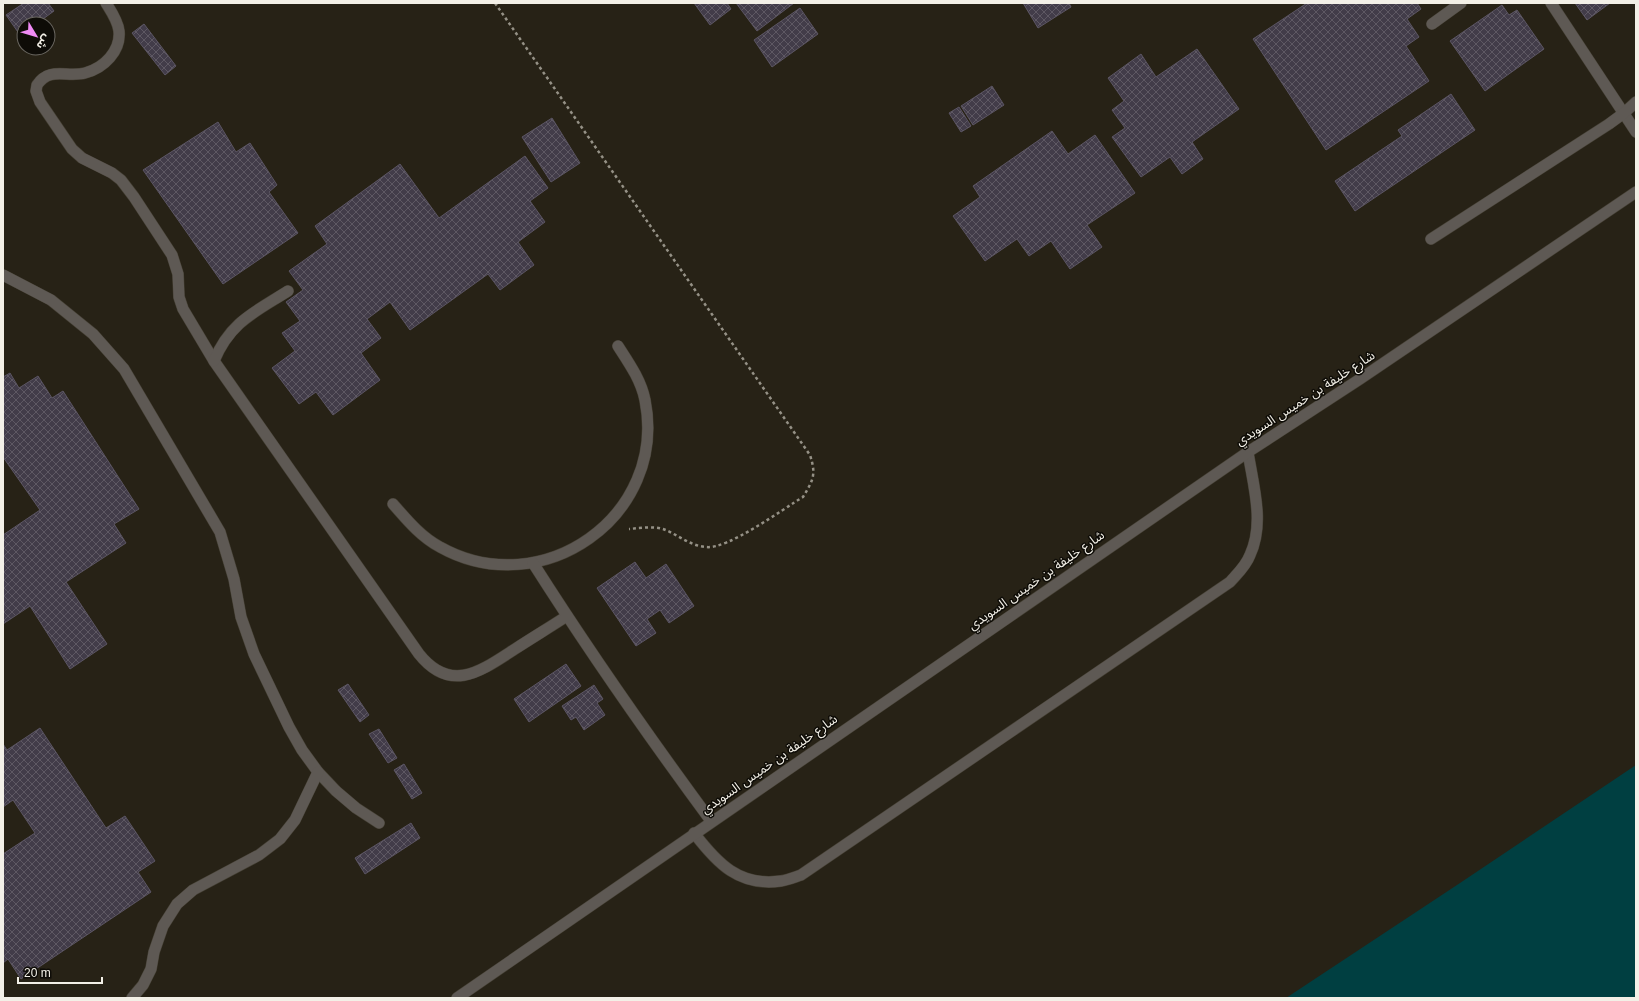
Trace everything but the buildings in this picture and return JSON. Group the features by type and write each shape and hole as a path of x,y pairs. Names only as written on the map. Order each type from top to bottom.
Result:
{"street":[{"path":"106,3 116,20 119,30 115,50 109,59 102,66 84,73 75,75 51,74 45,76 37,85 37,97 72,149 82,158 112,174 128,188 172,255 178,274 179,297 183,309 214,360 419,654 432,667 449,675 459,676 476,672 567,616"},
{"path":"1432,24 1461,3"},
{"path":"1551,3 1636,132"},
{"path":"1431,239 1624,114 1636,102"},
{"name":"شارع خليفة بن خميس السويدي","path":"457,998 711,821 1248,452 1366,375 1636,192"},
{"path":"3,275 51,300 93,334 124,369 220,532 234,579 242,617 254,654 289,727 302,750 318,772 336,791 356,808 379,823"},
{"path":"214,360 235,326 288,291"},
{"path":"393,504 414,528 440,547 470,559 501,564 533,563 553,557 572,549 598,533 619,512 635,487 645,459 649,429 645,399 635,371 618,346"},
{"path":"694,833 721,865 739,876 760,881 781,881 801,875 1225,586 1241,570 1250,556 1258,523 1248,452"},
{"path":"533,563 567,616 659,750 711,821"},
{"path":"132,998 143,985 148,974 163,926 177,904 193,890 259,855 280,839 295,820 318,772"}],"path":[{"path":"495,3 810,454 814,470 811,485 803,497 728,543 706,548 662,529 644,528 598,533"}],"water":[{"path":"1636,765 1636,998 1286,998 1460,883"}]}
